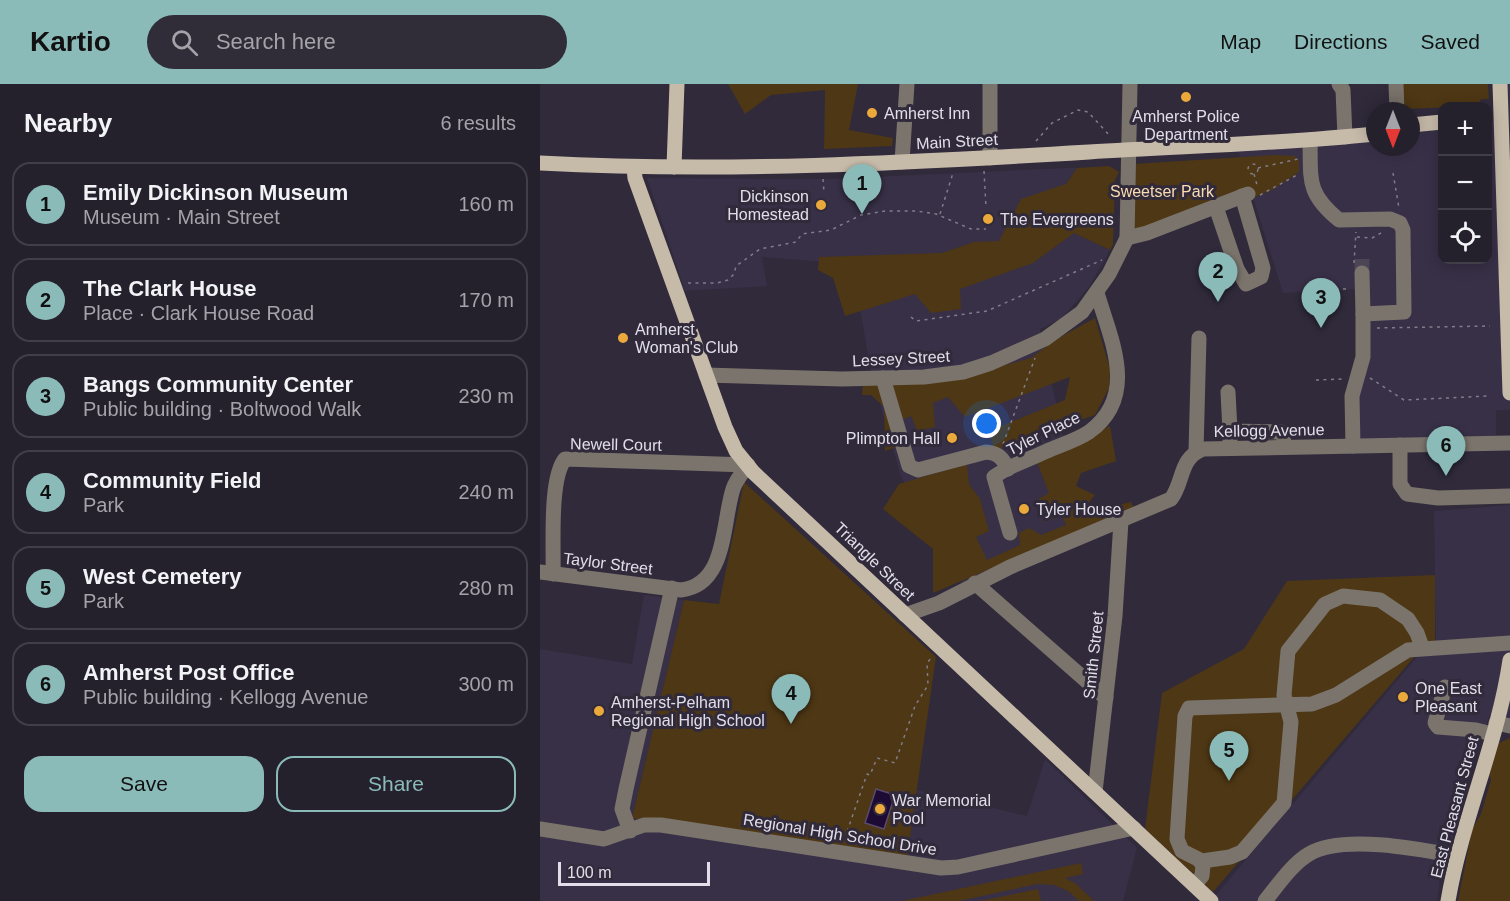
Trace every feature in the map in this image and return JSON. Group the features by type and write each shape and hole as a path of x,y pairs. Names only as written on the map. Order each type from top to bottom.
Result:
{"main road":[{"path":"674,167 677,84"},
{"path":"1500,84 1494,121 1506,151 1510,393"},
{"path":"1420,124 1438,122"},
{"name":"Main Street","path":"540,163 634,168 759,168 953,160 987,164 1129,150 1366,135"},
{"name":"Triangle Street","path":"634,168 635,177 706,375 736,452 905,615 1211,901"},
{"name":"East Pleasant Street","path":"1448,901 1456,856 1499,728 1510,660"}],"street":[{"path":"902,162 907,84"},
{"path":"987,164 990,84"},
{"path":"1130,84 1127,238 1147,233 1216,207 1250,195 1263,268 1261,277 1251,284 1246,284 1237,269 1216,207"},
{"path":"1339,84 1342,90 1345,137"},
{"path":"1395,84 1396,102"},
{"path":"1310,140 1311,190 1339,220 1390,219 1400,223 1403,230 1404,312 1363,321"},
{"name":"Lessey Street","path":"706,375 924,377 963,372 992,363 1037,343 1074,318 1097,293 1127,238"},
{"path":"1353,446 1352,396 1363,357 1363,321 1358,271"},
{"name":"Tyler Place","path":"1010,533 994,480 1002,472 1088,433 1102,421 1118,391 1117,357 1097,293"},
{"path":"1196,452 1199,338"},
{"path":"883,378 909,466 918,470 986,452 999,456 1002,472"},
{"path":"1228,392 1230,448"},
{"path":"1230,431 1282,432 1285,447"},
{"name":"Kellogg Avenue","path":"905,615 939,603 975,583 1172,500 1179,489 1185,463 1196,452 1230,448 1510,443"},
{"path":"1400,445 1400,484 1407,494 1438,498 1510,496"},
{"name":"Newell Court","path":"547,573 559,469 565,459 748,465"},
{"name":"Taylor Street","path":"547,573 672,588 694,588 712,573 733,489 748,465"},
{"name":"Smith Street","path":"1095,792 1115,616 1120,521"},
{"path":"975,583 1106,698"},
{"path":"630,831 623,815 623,805 672,588"},
{"path":"1422,647 1408,619 1390,606 1364,597 1333,599 1325,604 1288,651 1284,695 1288,706 1291,722 1284,803 1242,852 1230,857 1202,861 1182,851 1177,839 1185,716 1189,708 1288,706 1324,701 1408,650 1461,644 1510,643"},
{"path":"1445,687 1435,723 1438,727 1476,730 1499,728"},
{"name":"Regional High School Drive","path":"540,829 604,839 644,825 661,825 950,868 1134,828"},
{"path":"1265,901 1292,869 1309,854 1324,847 1378,846 1456,856"},
{"path":"1194,885 1202,876 1202,861"}],"path":[{"path":"1034,145 1052,123 1078,110 1088,112 1110,134 1111,140"},
{"path":"1258,168 1301,158"},
{"path":"940,215 953,178 953,160"},
{"path":"986,207 987,164"},
{"path":"1250,195 1302,172"},
{"path":"1393,173 1399,210"},
{"path":"822,178 824,192"},
{"path":"688,283 717,283 728,280 734,274 736,266 760,249 796,242 802,234 831,230 861,215 917,211 940,215 971,229 986,229"},
{"path":"1357,219 1358,271"},
{"path":"911,317 916,321 987,311 1108,257"},
{"path":"1331,286 1331,289 1353,289"},
{"path":"1363,321 1490,326"},
{"path":"999,456 1039,349 1037,343"},
{"path":"1316,380 1344,380 1354,365 1359,371 1404,400 1489,396"},
{"path":"849,854 848,829 867,774 870,775 877,758 895,765 915,706 928,685 927,663 936,653"}],"shaded area":[{"path":"1500,84 1510,84 1510,410 1496,410 1496,435 1491,439 1353,446 1360,356 1357,289 1283,293 1236,143 1366,135 1366,156 1420,156 1420,124 1438,123 1438,264 1492,264 1492,122 1501,121"},
{"path":"1077,168 1042,218 1110,250 1089,287 1061,319 1040,329 1084,532 963,585 901,477 871,372 852,264 762,257 767,286 685,291 647,178 829,179"},
{"path":"1510,505 1510,719 1490,715 1462,792 1456,817 1456,829 1441,873 1437,901 1211,901 1422,651 1436,649 1434,511"},
{"name":"Amherst-Pelham Regional High School","path":"644,595 684,600 632,818 907,858 917,790 1027,816 1045,759 1137,848 1123,901 540,901 540,649 632,664"},
{"name":"War Memorial Pool","path":"876,789 895,795 884,829 865,823"}],"green space":[{"path":"728,84 858,84 849,130 893,138 892,146 824,149 825,90 771,95 745,114"},
{"path":"1401,84 1488,84 1489,99 1481,99 1479,102 1438,102 1438,108 1420,108 1420,102 1401,102"},
{"name":"Sweetser Park","path":"1275,155 1295,156 1299,160 1299,172 1272,190 1142,230 1132,227 1133,164"},
{"path":"1109,166 1119,172 1115,180 1113,245 1110,250 1074,233 1033,263 960,289 961,309 931,313 915,294 845,316 833,278 818,270 819,257 942,253 974,242 999,241 1021,199 1066,184 1077,168"},
{"path":"1095,318 1110,369 1109,388 1095,415 994,450 989,431 1065,400 1070,377 965,417 948,397 933,403 935,427 917,431 911,416 897,422 902,445 885,451 884,407 871,395 862,395 863,383 991,369 1031,358 1055,340"},
{"path":"1110,426 1116,461 1081,473 1076,486 1095,495 1086,506 1097,510 1131,502 1134,508 933,593 933,549 883,509 899,484 967,464 969,484 980,499 989,531 976,537 987,560 1020,545 1019,533 1029,528 1041,535 1066,525 1062,515 1044,522 1037,500 1049,493 1037,462"},
{"path":"744,482 936,657 907,858 632,818 684,600 719,604"},
{"path":"1435,575 1435,649 1421,649 1213,892 1145,829 1162,693 1244,649 1287,581"},
{"path":"1510,738 1510,901 1458,901 1472,830 1481,814 1491,780 1489,772 1499,743"},
{"path":"1081,863 1083,874 1065,878 1075,883 1094,901 1079,901 1068,891 1054,885 1037,884 959,901 902,901"},
{"path":"1038,889 1041,901 980,901"}],"tunnel":[{"path":"1362,259 1362,273"}],"place":[{"name":"Amherst Police Department","path":"1186,97"},
{"name":"Amherst Inn","path":"872,113"},
{"name":"Dickinson Homestead","path":"821,205"},
{"name":"Emily Dickinson Museum","path":"862,214"},
{"name":"The Evergreens","path":"988,219"},
{"name":"The Clark House","path":"1218,302"},
{"name":"Bangs Community Center","path":"1321,328"},
{"name":"Amherst Woman's Club","path":"623,338"},
{"name":"Plimpton Hall","path":"952,438"},
{"name":"Amherst Post Office","path":"1446,476"},
{"name":"Tyler House","path":"1024,509"},
{"name":"One East Pleasant","path":"1403,697"},
{"name":"Amherst-Pelham Regional High School","path":"599,711"},
{"name":"Community Field","path":"791,724"},
{"name":"West Cemetery","path":"1229,781"},
{"name":"War Memorial Pool","path":"880,809"}]}
